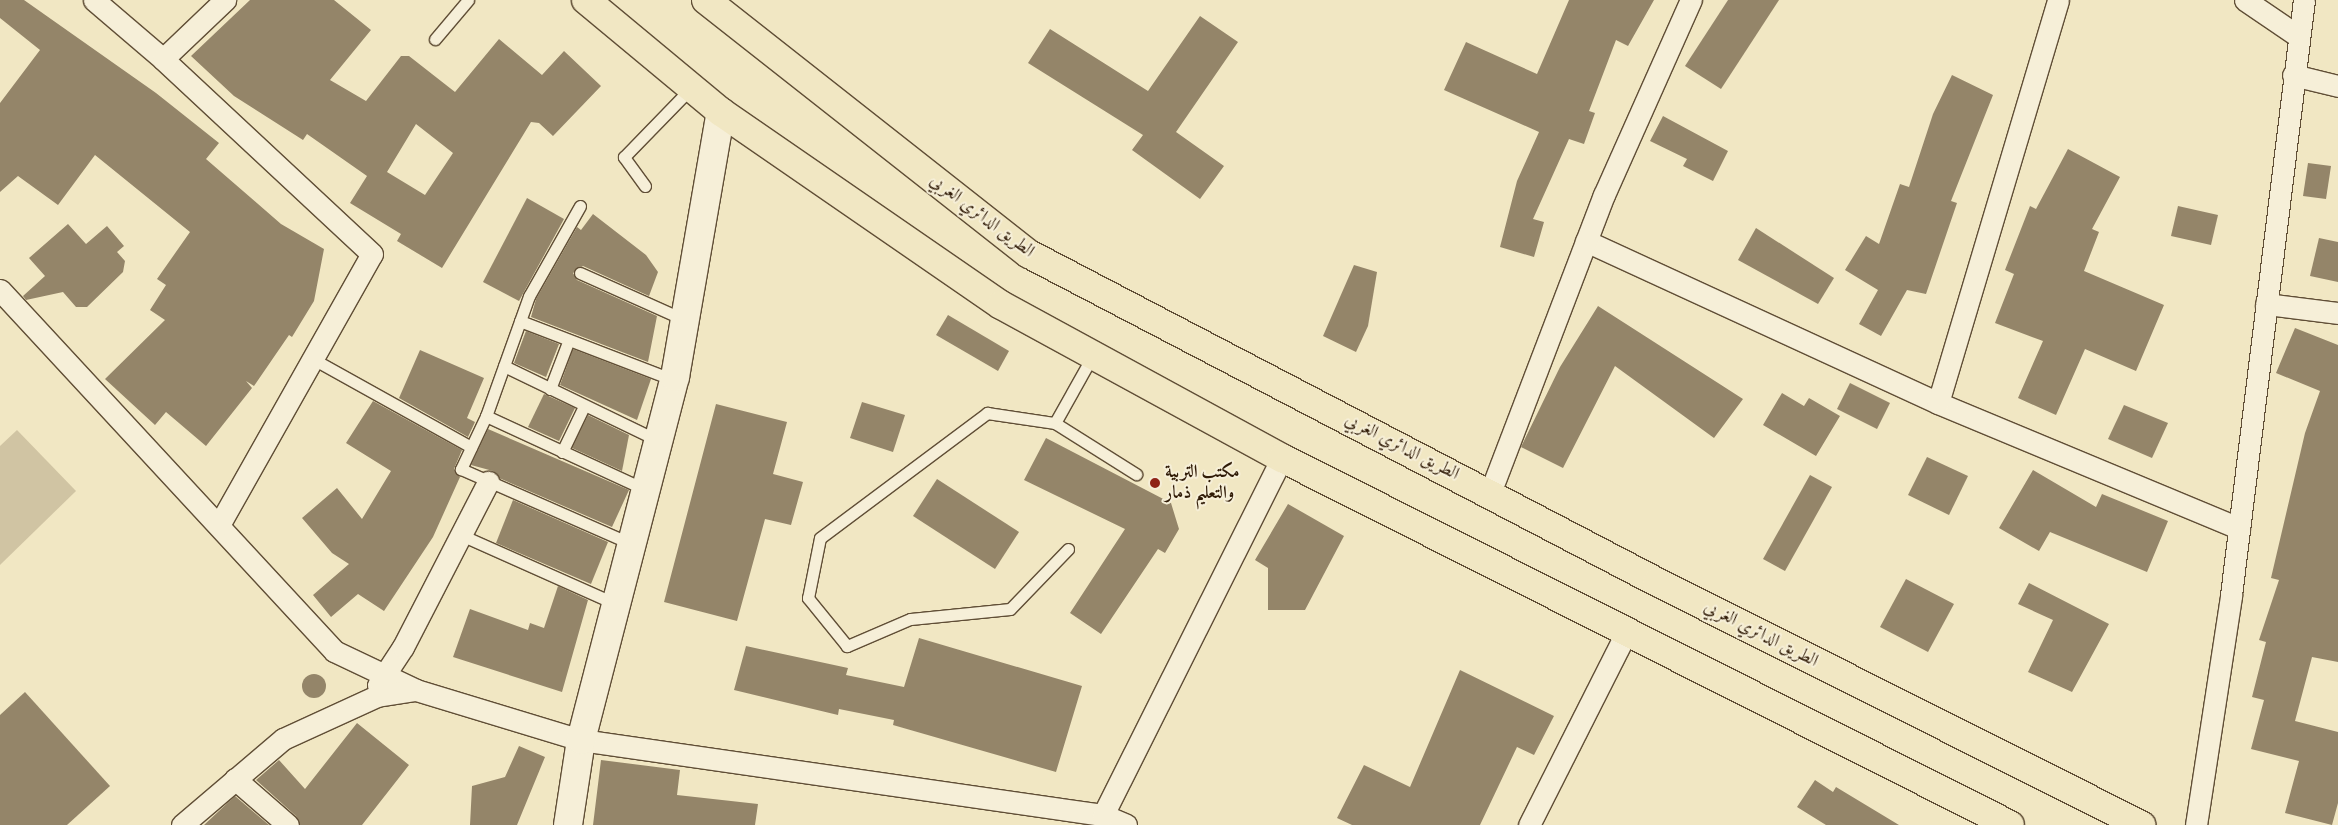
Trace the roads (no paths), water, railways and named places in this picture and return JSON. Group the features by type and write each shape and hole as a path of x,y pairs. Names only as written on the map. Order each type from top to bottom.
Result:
{"main road":[{"path":"586,0 721,112 1001,305 1282,458 2010,825"},
{"name":"الطريق الدائري الغربي","path":"706,0 1029,254 2141,825"}],"street":[{"path":"94,0 163,58 372,254 219,525"},
{"path":"163,58 225,0"},
{"path":"1490,492 1586,241 1691,0"},
{"path":"1938,403 2058,0"},
{"path":"2245,0 2298,36"},
{"path":"2196,825 2239,528 2293,75 2304,0"},
{"path":"2293,75 2338,86"},
{"path":"568,825 581,740 674,380 721,112"},
{"path":"1586,241 1938,403 2239,528"},
{"path":"0,290 334,651 416,690 581,740 1103,815 1126,825"},
{"path":"2266,304 2338,313"},
{"path":"1103,815 1282,458"},
{"path":"358,704 388,676 488,482"},
{"path":"1529,825 1626,633"},
{"path":"182,825 283,739 377,696 416,690"},
{"path":"236,779 288,825"}],"lane":[{"path":"436,39 468,0"},
{"path":"645,186 624,157 691,88"},
{"path":"580,206 529,296 486,416 461,469 632,544"},
{"path":"580,273 685,320"},
{"path":"520,321 568,342"},
{"path":"550,389 569,337 674,380"},
{"path":"1055,423 1093,355"},
{"path":"313,359 471,447"},
{"path":"504,366 659,442"},
{"path":"562,452 584,406"},
{"path":"1068,549 1010,609 910,619 847,646 808,598 820,538 987,413 1055,423 1136,474"},
{"path":"486,416 646,490"},
{"path":"461,535 616,604"}],"place":[{"name":"مكتب التربية والتعليم ذمار","path":"1155,483"}]}
